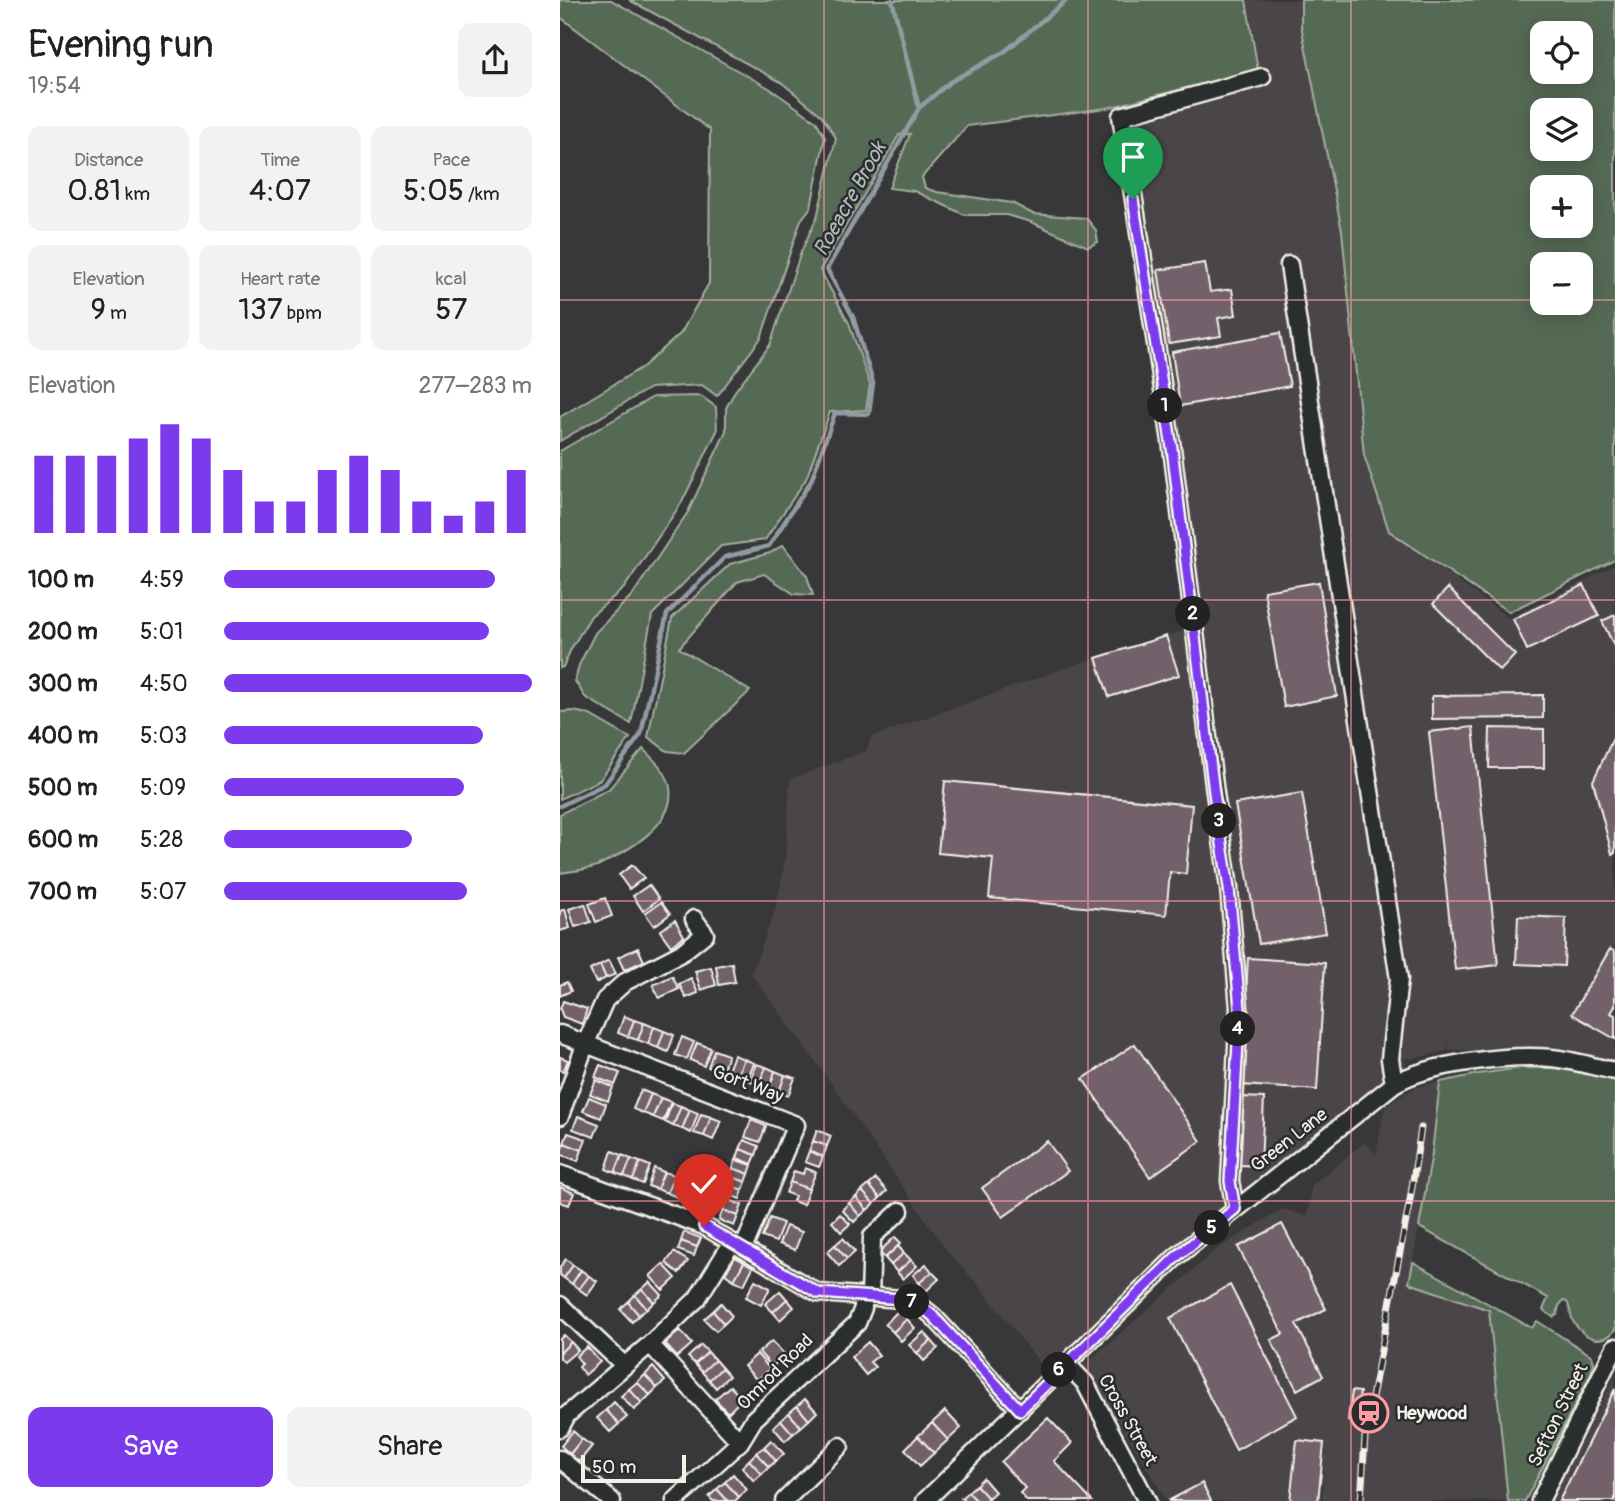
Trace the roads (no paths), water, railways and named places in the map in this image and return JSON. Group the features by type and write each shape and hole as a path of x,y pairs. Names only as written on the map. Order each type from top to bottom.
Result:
{"street":[{"path":"1235,1209 1230,1181 1240,1008 1229,888 1214,793 1172,448 1121,116 1262,78"},
{"path":"1289,265 1399,979 1390,1059 1394,1084"},
{"path":"560,1116 584,1045 605,1000 625,982 681,953 705,934 694,919"},
{"name":"Gort Way","path":"560,1034 796,1125 737,1246"},
{"name":"Green Lane","path":"925,1501 1176,1257 1394,1084 1433,1068 1515,1059 1552,1058 1615,1071"},
{"path":"560,1174 704,1226 818,1293 903,1299 918,1304 933,1316 1020,1410"},
{"name":"Omrod Road","path":"675,1501 740,1442 754,1419 857,1323 866,1297 872,1237 900,1211"},
{"path":"560,1428 567,1415 650,1344 697,1299 737,1246"},
{"path":"560,1305 624,1365"},
{"path":"650,1344 740,1442"},
{"name":"Sefton Street","path":"1540,1501 1615,1347"},
{"name":"Cross Street","path":"1066,1363 1086,1383 1147,1501"},
{"path":"784,1501 840,1446"},
{"path":"560,1459 612,1501"}],"waterway":[{"name":"Roeacre Brook","path":"560,806 605,784 641,734 667,614 725,557 769,546 811,481 835,413 869,414 873,383 853,317 827,269 919,108 892,0"},
{"path":"919,108 950,82 1004,52 1067,0"}],"railway":[{"path":"1361,1501 1365,1437 1421,1128"}],"place":[{"name":"Heywood","path":"1369,1413"}]}
